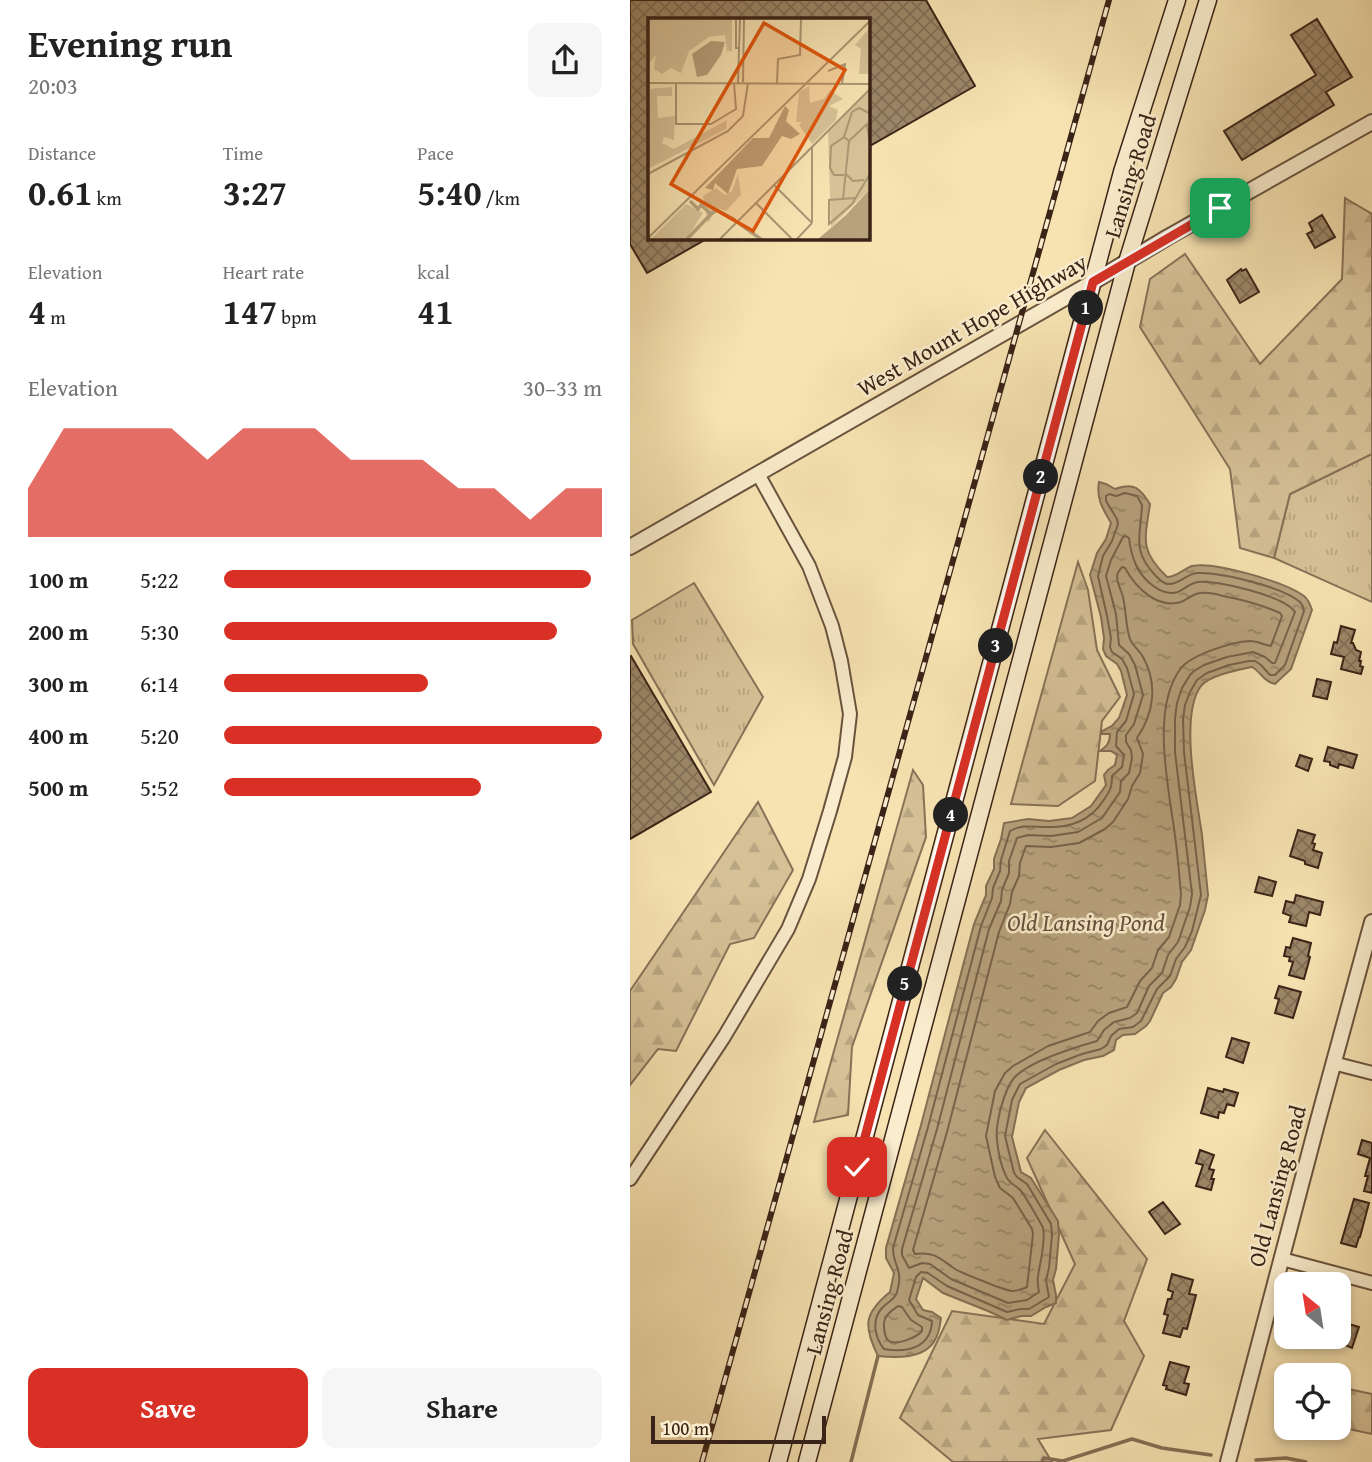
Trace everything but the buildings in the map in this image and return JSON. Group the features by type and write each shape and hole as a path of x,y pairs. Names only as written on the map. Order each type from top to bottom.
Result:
{"main road":[{"name":"Lansing Road","path":"778,1462 1122,173 1177,0"},
{"name":"Lansing Road","path":"807,1462 1127,262 1208,0"}],"street":[{"name":"West Mount Hope Highway","path":"630,547 1372,122"},
{"path":"630,1179 724,1037 788,929 809,879 845,757 850,714 832,626 809,566 758,474"},
{"name":"Old Lansing Road","path":"1228,1462 1372,922"},
{"path":"1333,1063 1372,1073"},
{"path":"1282,1259 1372,1283"}],"green space":[{"path":"1345,198 1372,214 1372,454 1290,494 1274,558 1240,548 1230,469 1140,327 1150,279 1185,254 1260,364 1342,279"},
{"path":"1372,454 1372,602 1274,558 1290,494"},
{"path":"1078,562 1088,590 1097,650 1120,697 1102,721 1095,781 1058,806 1011,804"},
{"path":"694,583 763,697 714,785 633,644 632,620"},
{"path":"913,770 923,785 926,837 852,1047 848,1115 814,1122"},
{"path":"758,802 793,870 754,938 730,944 676,1051 658,1049 630,1085 630,991"},
{"path":"1045,1130 1147,1259 1124,1321 1144,1356 1111,1430 1038,1439 1052,1462 953,1462 900,1418 952,1311 1044,1324 1075,1264 1027,1158"},
{"path":"1351,1390 1372,1394 1372,1434 1351,1430"}],"water":[{"name":"Old Lansing Pond","path":"1099,482 1115,489 1132,486 1140,490 1146,498 1150,504 1146,544 1152,559 1167,577 1192,566 1232,570 1295,590 1307,599 1312,610 1291,669 1275,684 1252,667 1205,682 1195,699 1191,717 1191,758 1208,895 1191,950 1182,962 1176,979 1163,993 1146,1026 1135,1034 1123,1035 1116,1040 1114,1050 1103,1056 1059,1070 1026,1088 1019,1102 1012,1137 1021,1172 1031,1178 1058,1221 1059,1235 1053,1280 1056,1303 1031,1316 1007,1320 943,1293 923,1278 916,1299 923,1310 941,1318 936,1338 930,1346 917,1354 901,1357 878,1356 868,1328 875,1307 890,1292 894,1273 886,1258 886,1248 974,924 994,869 994,859 1004,823 1028,819 1049,821 1072,818 1091,806 1106,785 1104,775 1115,765 1117,755 1111,751 1100,751 1108,744 1110,737 1110,734 1102,734 1102,731 1112,726 1119,718 1127,695 1121,671 1117,664 1106,656 1103,649 1101,617 1090,575 1111,523 1099,499"}],"waterway":[{"path":"851,1462 878,1356"},
{"path":"1042,1462 1044,1458 1063,1461 1132,1439 1162,1448 1211,1455"},
{"path":"1256,1460 1286,1458 1306,1462"}],"railway":[{"path":"702,1462 1109,0"}],"route":[{"path":"857,1167 1093,282 1220,208"}]}
